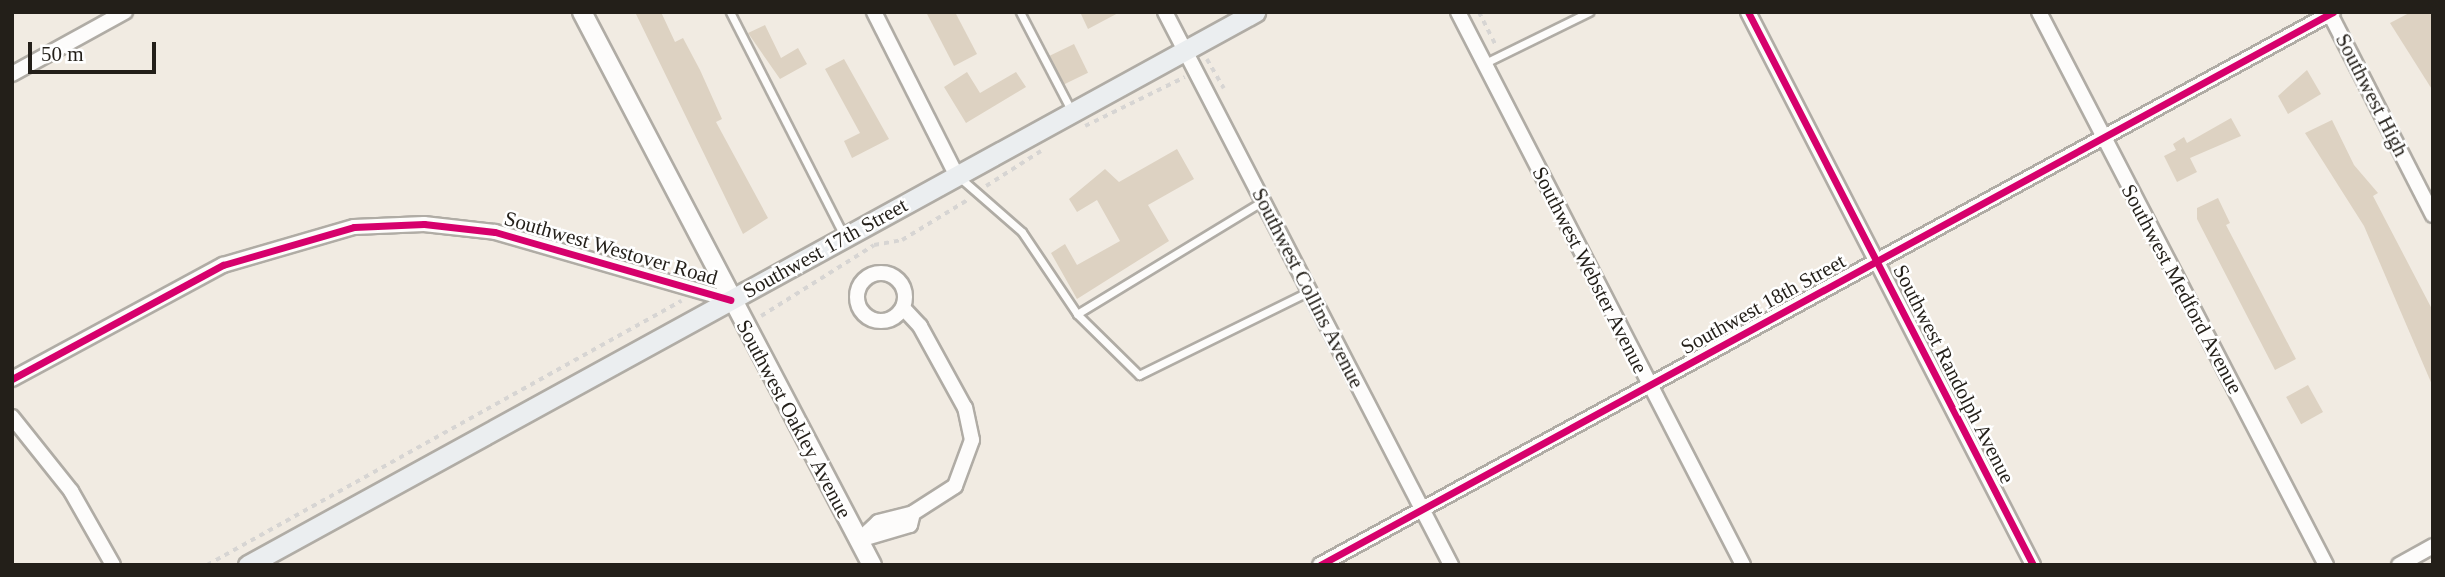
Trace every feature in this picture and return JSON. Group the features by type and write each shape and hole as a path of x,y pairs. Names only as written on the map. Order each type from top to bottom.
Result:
{"main road":[{"name":"Southwest 17th Street","path":"248,565 1255,12"}],"street":[{"path":"12,74 125,12"},
{"name":"Southwest Oakley Avenue","path":"582,12 730,300 872,565"},
{"path":"874,12 957,176"},
{"name":"Southwest Collins Avenue","path":"1165,12 1451,565"},
{"name":"Southwest Webster Avenue","path":"1458,12 1743,565"},
{"name":"Southwest Randolph Avenue","path":"1748,12 2033,565"},
{"name":"Southwest Medford Avenue","path":"2039,12 2326,565"},
{"name":"Southwest 18th Street","path":"1320,565 2331,13"},
{"name":"Southwest High","path":"2331,13 2433,215"},
{"name":"Southwest Westover Road","path":"12,379 223,265 354,227 424,224 495,232 730,300"},
{"path":"859,540 884,537 910,525 913,513 955,486 972,440 959,396 920,326 902,309"},
{"path":"12,417 71,491 113,565"},
{"path":"2399,565 2433,546"}],"lane":[{"path":"730,12 844,237"},
{"path":"1020,12 1073,112"},
{"path":"1485,63 1589,12"},
{"path":"957,176 1022,232 1077,314 1139,376 1310,291"},
{"path":"1077,314 1263,201"}],"path":[{"path":"1479,12 1501,55"},
{"path":"206,565 680,304 685,287"}],"building":[{"path":"635,12 661,12 675,42 683,38 700,70 722,119 716,122 768,218 743,234"},
{"path":"926,12 955,12 977,54 954,66"},
{"path":"1080,12 1120,12 1088,29"},
{"path":"2411,12 2433,12 2433,91 2390,23"},
{"path":"765,25 781,58 798,48 807,64 780,79 748,33"},
{"path":"1074,44 1088,73 1064,85 1050,56"},
{"path":"844,59 889,139 852,158 844,141 860,133 825,69"},
{"path":"2307,70 2321,94 2288,114 2278,96"},
{"path":"967,72 980,93 1016,72 1026,87 966,123 944,87"},
{"path":"2231,118 2241,136 2190,158 2197,172 2177,182 2164,156 2176,150 2173,144 2184,137 2187,143"},
{"path":"2332,120 2354,165 2378,193 2373,196 2433,311 2433,387 2364,226 2305,133"},
{"path":"1177,149 1194,179 1148,205 1169,241 1077,299 1051,253 1065,244 1077,265 1120,241 1097,200 1077,212 1069,199 1105,169 1119,182"},
{"path":"2218,198 2230,223 2226,225 2296,359 2275,370 2197,219 2197,208"},
{"path":"2308,385 2323,412 2301,424 2286,397"}],"cycle path":[{"path":"1748,12 2033,565"},
{"path":"1320,565 2333,12"},
{"path":"12,379 223,265 354,227 424,224 495,232 730,300"}]}
